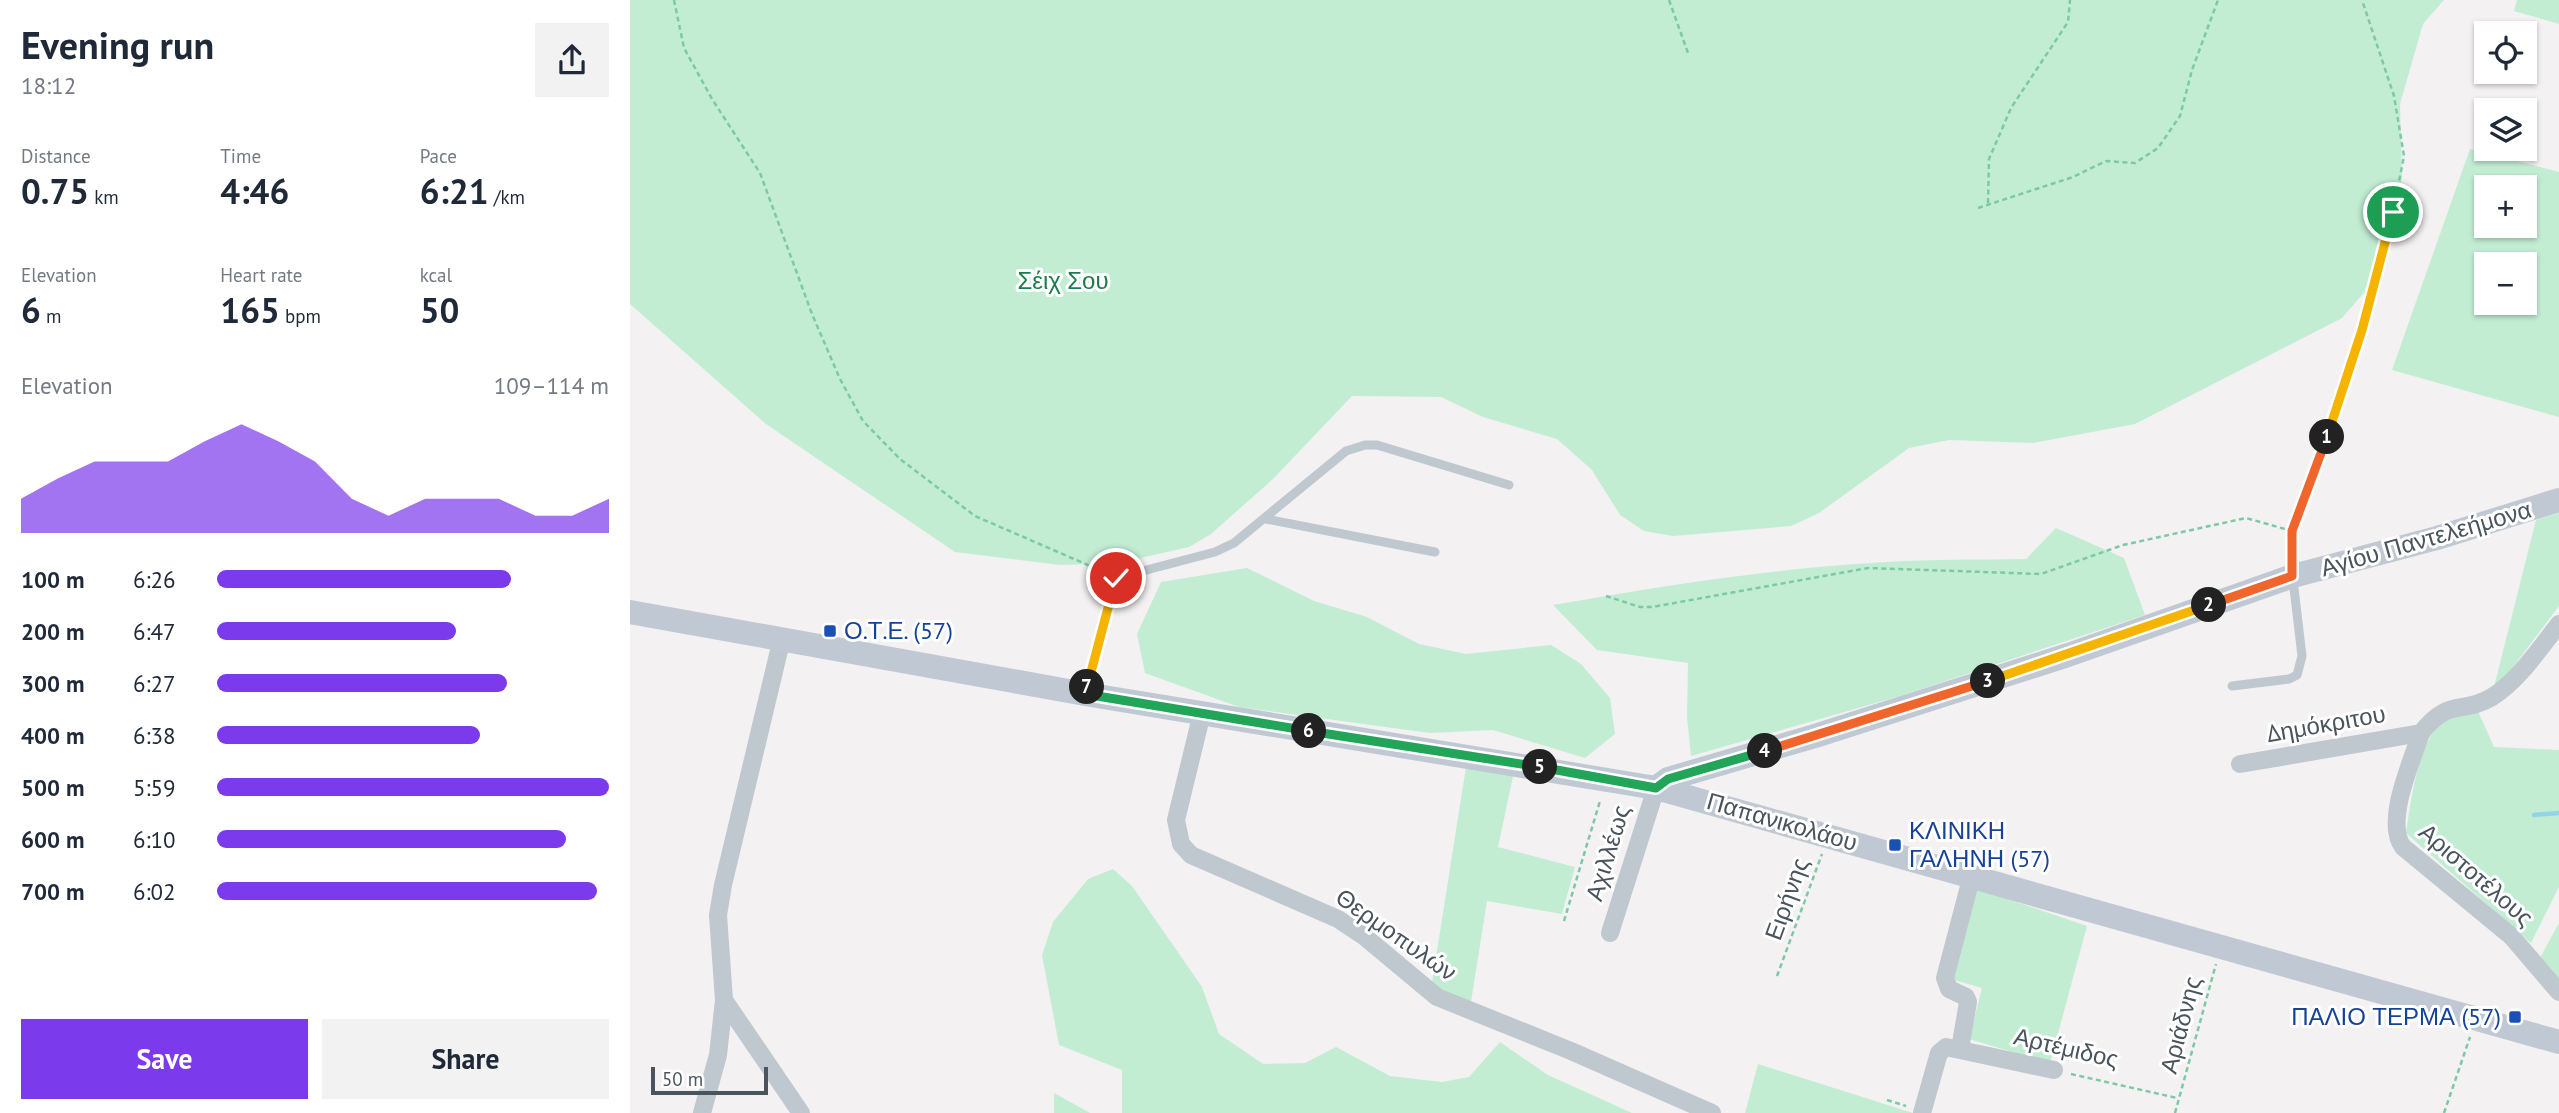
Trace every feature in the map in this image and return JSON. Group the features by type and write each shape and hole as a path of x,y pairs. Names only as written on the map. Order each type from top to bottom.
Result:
{"main road":[{"name":"Αγίου Παντελεήμονα","path":"1656,788 1668,779 1815,736 2055,659 2292,576 2437,538 2559,500"},
{"name":"Παπανικολάου","path":"630,612 1085,694 1656,788 2559,1042"}],"street":[{"path":"2421,733 2438,713 2493,696 2551,645 2559,624"},
{"path":"702,1113 718,1055 724,1000 718,915 782,638"},
{"name":"Θερμοπυλών","path":"1202,713 1175,820 1181,844 1191,855 1338,919 1437,997 1571,1051 1712,1113"},
{"name":"Δημόκριτου","path":"2240,764 2421,733"},
{"name":"Αριστοτέλους","path":"2421,733 2396,816 2398,841 2511,936 2559,992"},
{"name":"Αχιλλέως","path":"1610,933 1656,788"},
{"path":"1960,1049 1968,1002 1966,997 1949,989 1945,978 1972,875"},
{"path":"724,1000 801,1113"},
{"name":"Αρτέμιδος","path":"1922,1112 1942,1049 1960,1049 2054,1070"}],"lane":[{"path":"1085,694 1116,578 1215,552 1234,543 1346,452 1365,445 1377,445 1509,485"},
{"path":"1266,519 1435,552"},
{"path":"2232,686 2289,679 2297,675 2302,656 2292,576"}],"path":[{"path":"674,0 684,48 712,99 760,173 811,314 840,379 863,421 900,459 975,516 1116,578"},
{"path":"1668,0 1688,53"},
{"path":"1988,204 1989,159 2011,108 2068,22 2070,0"},
{"path":"1978,208 2073,177 2106,161 2135,163 2158,148 2180,116 2192,70 2218,0"},
{"path":"2292,576 2292,531 2362,330 2393,212 2404,156 2394,96 2362,0"},
{"path":"1606,596 1640,607 1653,607 1868,568 2041,574 2123,545 2246,518 2292,531"},
{"path":"1564,921 1607,778"},
{"name":"Ειρήνης","path":"1777,975 1829,835"},
{"name":"Αριάδνης","path":"2175,1113 2221,947"},
{"path":"2444,1113 2476,1019"},
{"name":"Αρτέμιδος","path":"2054,1070 2179,1099"},
{"path":"1887,1100 1922,1112"}],"green space":[{"name":"Σέιχ Σου","path":"630,0 2444,0 2423,24 2400,104 2402,177 2390,243 2367,289 2342,318 2135,424 2033,443 1949,440 1909,448 1819,513 1791,526 1673,536 1644,531 1620,515 1592,470 1557,439 1483,417 1441,397 1352,396 1273,479 1211,534 1189,547 1118,563 1060,565 955,552 766,424 630,304"},
{"path":"2517,0 2559,0 2559,24 2514,11"},
{"path":"2470,149 2474,150 2474,161 2516,161 2559,172 2559,417 2392,370"},
{"path":"2559,513 2559,606 2492,695 2536,520"},
{"path":"2056,528 2124,558 2145,615 1900,696 1691,756 1687,717 1688,663 1597,650 1553,605 1761,573 1904,561 2026,559"},
{"path":"1247,568 1314,601 1367,617 1419,644 1466,654 1551,645 1581,664 1610,698 1615,734 1585,758 1493,730 1430,733 1239,707 1145,673 1137,634 1161,582"},
{"path":"2478,711 2494,747 2559,750 2559,887 2531,943 2406,833 2418,769 2431,736 2440,724 2451,717"},
{"path":"1466,767 1513,776 1498,847 1575,867 1562,914 1487,901 1470,1008 1431,989"},
{"path":"1113,869 1132,886 1202,987 1219,1034 1263,1064 1305,1063 1336,1047 1390,1076 1442,1082 1469,1077 1500,1042 1548,1075 1632,1113 1122,1113 1122,1070 1059,1045 1042,955 1053,922 1088,879"},
{"path":"1975,888 2087,926 2050,1063 1969,1039 1982,988 1951,979"},
{"path":"2559,923 2559,983 2540,958"},
{"path":"1758,1064 1913,1113 1745,1113"},
{"path":"1054,1093 1090,1113 1054,1113"}],"waterway":[{"path":"2534,815 2559,813"}],"place":[{"name":"Ο.Τ.Ε. (57)","path":"830,631"},
{"name":"ΚΛΙΝΙΚΗ ΓΑΛΗΝΗ (57)","path":"1895,845"},
{"name":"ΠΑΛΙΟ ΤΕΡΜΑ (57)","path":"2515,1017"}],"route":[{"path":"1116,578 1085,694 1420,750 1556,769 1656,788 1668,779 1815,736 2068,655 2292,576 2292,531 2362,330 2393,212"}]}
